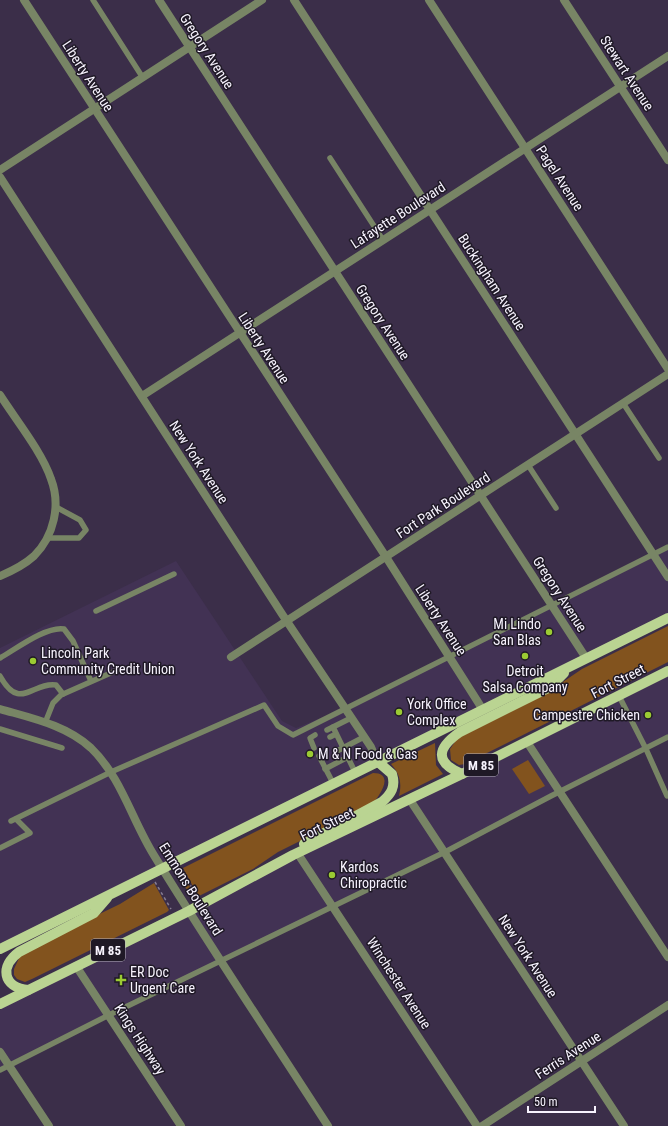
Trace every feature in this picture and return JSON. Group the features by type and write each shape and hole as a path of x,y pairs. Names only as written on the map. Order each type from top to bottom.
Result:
{"main road":[{"path":"0,949 163,869 376,761 483,710 668,618"},
{"path":"462,774 449,768 445,764 442,756 443,747 448,740 460,732 550,687 568,668"},
{"name":"Fort Street","path":"0,1004 296,854 410,800 668,671"},
{"path":"296,854 302,845 382,802 390,795 393,788 392,774 376,761"},
{"path":"28,990 14,987 7,980 5,971 8,960 19,952 94,913 109,895"}],"street":[{"name":"Liberty Avenue","path":"24,0 386,557 483,710"},
{"name":"Gregory Avenue","path":"159,0 334,272 482,496 586,658"},
{"path":"0,170 262,0"},
{"name":"Buckingham Avenue","path":"294,0 668,577"},
{"name":"Pagel Avenue","path":"429,0 668,369"},
{"name":"Stewart Avenue","path":"564,0 668,160"},
{"name":"Lafayette Boulevard","path":"142,396 668,56"},
{"name":"New York Avenue","path":"0,177 287,621 364,737 376,761"},
{"name":"Fort Park Boulevard","path":"231,657 482,496 668,374"},
{"path":"0,395 49,472 55,492 56,507 54,520 47,538 34,556 25,563 0,576"},
{"name":"Emmons Boulevard","path":"0,709 66,731 79,738 100,757 111,772 154,856 328,1126"},
{"path":"527,742 668,957"},
{"name":"New York Avenue","path":"410,800 624,1126"},
{"name":"Winchester Avenue","path":"296,854 333,906 477,1126"},
{"name":"Kings Highway","path":"76,966 181,1126"},
{"name":"Ferris Avenue","path":"482,1126 668,1005"},
{"path":"0,1052 49,1126"}],"lane":[{"path":"92,0 143,78"},
{"path":"330,158 383,240"},
{"path":"623,403 660,458"},
{"path":"528,465 556,508"},
{"path":"47,538 79,538 86,530 80,520 56,507"},
{"path":"0,848 30,833 13,820 111,772 264,705 278,726 293,735 668,547"},
{"path":"96,612 174,574"},
{"path":"0,658 46,632 57,628 64,629 73,641 91,681"},
{"path":"45,723 53,702 63,694 122,668"},
{"path":"0,676 6,686 19,694 27,693 51,684 56,685 63,694"},
{"path":"618,696 646,748 667,796"},
{"path":"327,730 351,718"},
{"path":"333,727 355,772"},
{"path":"0,729 62,748"},
{"path":"330,737 336,734"},
{"path":"315,735 310,738 315,745"},
{"path":"337,751 364,737"},
{"path":"0,1070 221,960 445,852 668,737"},
{"path":"321,757 325,769 333,783"},
{"path":"325,769 348,757"}],"path":[{"path":"181,870 197,897"},
{"path":"155,882 171,909"}],"shaded area":[{"path":"668,547 668,618 0,949 0,648 176,561 282,721 296,728 345,708"},
{"path":"668,626 668,662 465,764 459,765 451,760 450,749 459,736 557,686 582,669"},
{"path":"668,671 668,738 445,852 0,1070 0,1004"},
{"path":"435,743 436,765 443,774 399,796 400,779 391,764"},
{"path":"528,760 545,786 529,794 512,769"},
{"path":"373,773 380,774 384,777 385,781 378,797 370,806 278,852 253,869 199,896 196,892 183,868"},
{"path":"180,870 196,897 194,899 179,879"},
{"path":"154,883 169,910 167,912 25,982 17,979 14,975 14,969 20,956 36,945 120,904"}],"place":[{"name":"Mi Lindo San Blas","path":"549,632"},
{"name":"Detroit Salsa Company","path":"525,656"},
{"name":"Lincoln Park Community Credit Union","path":"33,661"},
{"name":"York Office Complex","path":"399,712"},
{"name":"Campestre Chicken","path":"648,715"},
{"name":"M & N Food & Gas","path":"310,754"},
{"name":"Kardos Chiropractic","path":"332,875"},
{"name":"ER Doc Urgent Care","path":"121,980"}]}
